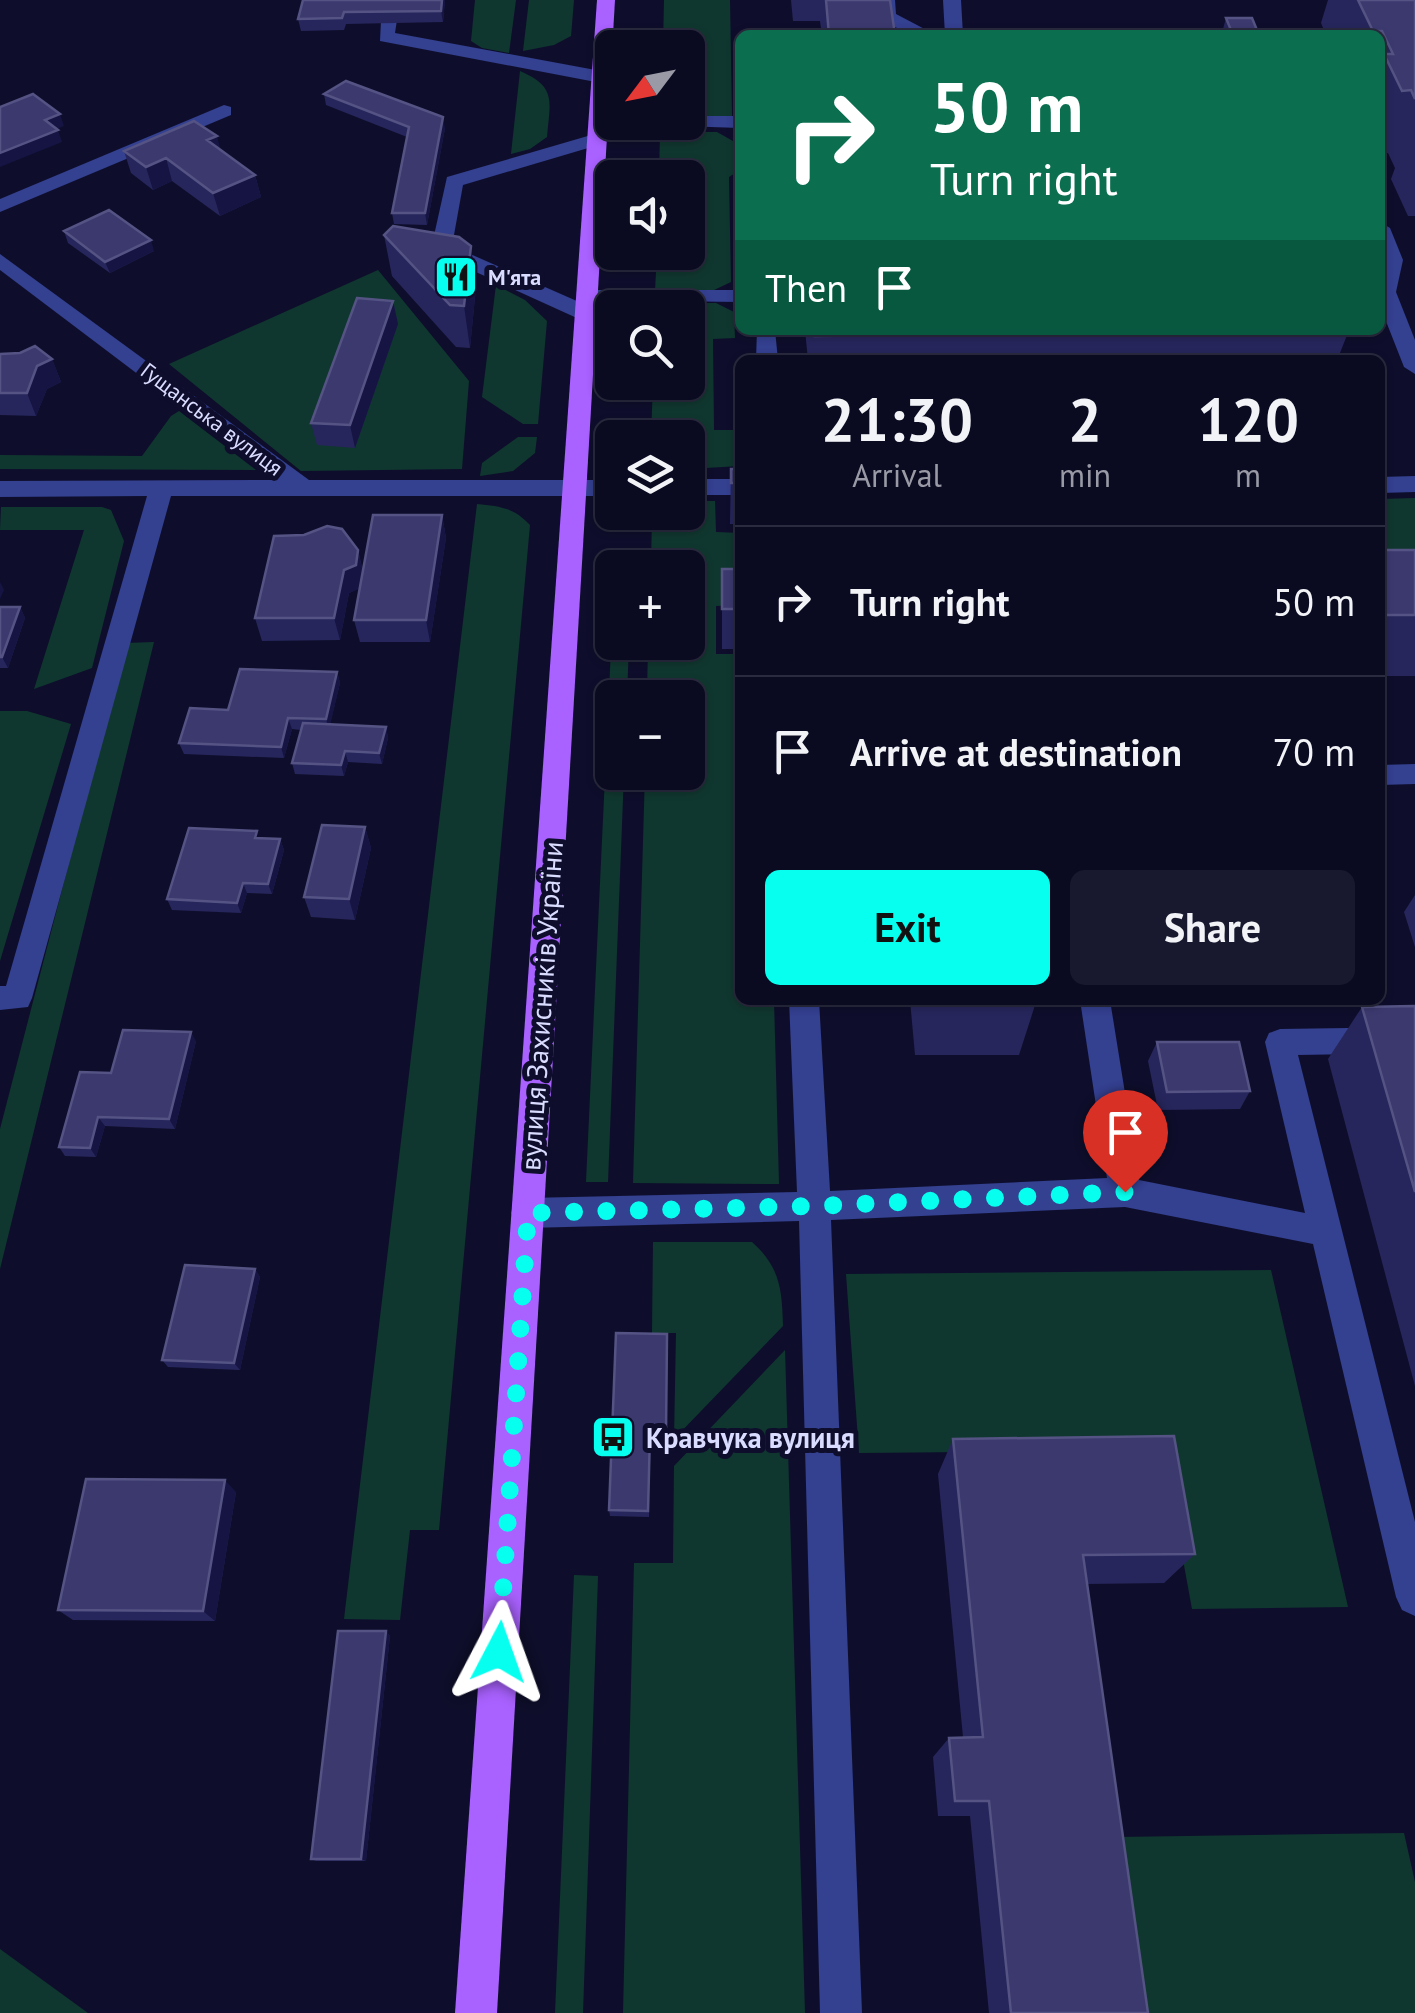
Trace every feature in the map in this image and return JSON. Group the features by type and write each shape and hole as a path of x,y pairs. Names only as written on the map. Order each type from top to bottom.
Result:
{"main road":[{"name":"вулиця Захисників України","path":"604,30 606,0"},
{"name":"вулиця Захисників України","path":"476,2013 575,488 602,140"}],"street":[{"path":"391,0 386,37 595,77"},
{"path":"886,0 888,18 916,30"},
{"path":"952,0 954,30"},
{"path":"0,206 224,112"},
{"path":"705,122 735,122"},
{"path":"595,131 454,180 441,250 588,305 735,296"},
{"path":"1385,239 1394,260 1385,284"},
{"name":"Гущанська вулиця","path":"0,260 304,488 595,488"},
{"path":"1385,296 1408,330 1415,367"},
{"path":"1385,484 1415,484"},
{"path":"705,487 735,487"},
{"path":"0,998 18,998 161,488"},
{"path":"0,489 304,488"},
{"path":"1385,775 1415,774"},
{"path":"804,1005 841,2013"},
{"path":"1096,1005 1125,1192"},
{"path":"1415,1040 1280,1042 1415,1597"},
{"path":"528,1213 814,1206 1125,1192 1326,1232"}],"green space":[{"path":"475,0 516,0 509,53 482,48 471,41"},
{"path":"529,0 574,0 571,36 554,45 523,51"},
{"path":"664,0 730,0 732,116 705,116 705,30 663,30"},
{"path":"520,71 546,89 547,137 530,149 511,154"},
{"path":"705,132 717,132 735,142 735,173 729,177 731,282 712,291 655,290 656,270 705,270 705,160 659,160 660,140 705,140"},
{"path":"378,270 469,381 462,469 301,471 169,364"},
{"path":"496,285 525,300 547,321 538,424 523,424 482,397"},
{"path":"705,303 716,303 734,312 735,338 713,339 714,430 735,430 735,466 705,468 705,420 652,420 652,400 705,400"},
{"path":"179,411 256,470 0,469 0,455 142,456 171,416"},
{"path":"518,437 537,437 535,453 513,471 480,476 482,463"},
{"path":"1415,498 1415,612 1385,612 1385,499"},
{"path":"705,501 715,501 716,532 735,533 735,605 716,606 716,654 735,654 735,1005 774,1005 779,1184 633,1183 645,790 705,790 705,680 647,680 648,660 705,660 705,550 651,550 652,530 705,530"},
{"path":"477,504 506,509 530,525 439,1530 410,1530 400,1620 344,1619"},
{"path":"1,507 102,507 111,510 124,541 92,668 34,689 84,530 0,530"},
{"path":"154,642 0,1269 0,1129 126,643"},
{"path":"610,660 628,660 628,680 610,680"},
{"path":"0,711 27,711 71,724 0,961"},
{"path":"604,790 623,790 608,1182 586,1182"},
{"path":"653,1242 752,1242 769,1260 782,1301 783,1326 674,1439 676,1333 652,1333"},
{"path":"1271,1270 1348,1607 1192,1609 1163,1450 859,1453 846,1274"},
{"path":"785,1350 805,2013 623,2013 634,1563 673,1563 674,1466"},
{"path":"574,1575 598,1576 583,2013 555,2013"},
{"path":"1404,1833 1415,1882 1415,2013 1143,2013 1118,1837"},
{"path":"0,1949 88,2013 0,2013"}],"building":[{"path":"303,0 442,0 441,11 344,12 342,18 298,19"},
{"path":"826,0 890,0 894,30 829,30"},
{"path":"1358,0 1415,0 1415,99 1411,90 1402,91 1385,56 1393,54 1385,30 1373,30"},
{"path":"1226,18 1252,18 1257,30 1231,30"},
{"path":"346,81 443,117 425,213 392,213 409,127 324,94"},
{"path":"33,94 60,114 45,120 58,130 0,153 0,107"},
{"path":"194,121 217,136 207,140 255,175 213,193 166,158 146,167 124,151"},
{"path":"109,210 151,240 105,262 64,231"},
{"path":"393,226 459,237 471,246 464,306 450,305 384,235"},
{"path":"357,298 393,301 350,425 311,423"},
{"path":"35,346 52,359 37,366 27,393 0,393 0,354 20,353"},
{"path":"373,515 442,515 426,620 354,620"},
{"path":"327,526 342,529 358,550 356,565 344,570 334,618 255,618 274,536 304,535"},
{"path":"1385,550 1415,550 1415,615 1385,615"},
{"path":"722,569 735,569 735,609 722,609"},
{"path":"0,607 20,607 2,657 0,657"},
{"path":"240,669 337,672 326,719 288,718 281,747 179,743 190,708 228,710"},
{"path":"303,723 386,727 379,753 345,751 341,765 292,763"},
{"path":"322,825 365,827 349,899 304,897"},
{"path":"189,828 257,831 255,838 280,839 268,884 243,883 237,903 167,899"},
{"path":"1415,1006 1415,1192 1362,1007"},
{"path":"123,1030 191,1032 169,1119 98,1117 90,1148 59,1147 80,1072 111,1073"},
{"path":"1157,1042 1239,1042 1250,1091 1167,1092"},
{"path":"185,1265 255,1269 234,1363 162,1360"},
{"path":"616,1333 667,1334 666,1433 650,1433 648,1511 609,1510"},
{"path":"1174,1436 1195,1554 1083,1555 1148,2013 1011,2013 989,1801 955,1801 949,1738 983,1737 953,1439"},
{"path":"86,1479 225,1480 203,1611 58,1610"},
{"path":"338,1631 386,1631 361,1859 311,1859"}],"place":[{"name":"М'ята","path":"456,277"},
{"name":"Кравчука вулиця","path":"613,1437"}],"route":[{"path":"499,1652 528,1213 814,1206 1125,1192"}]}
